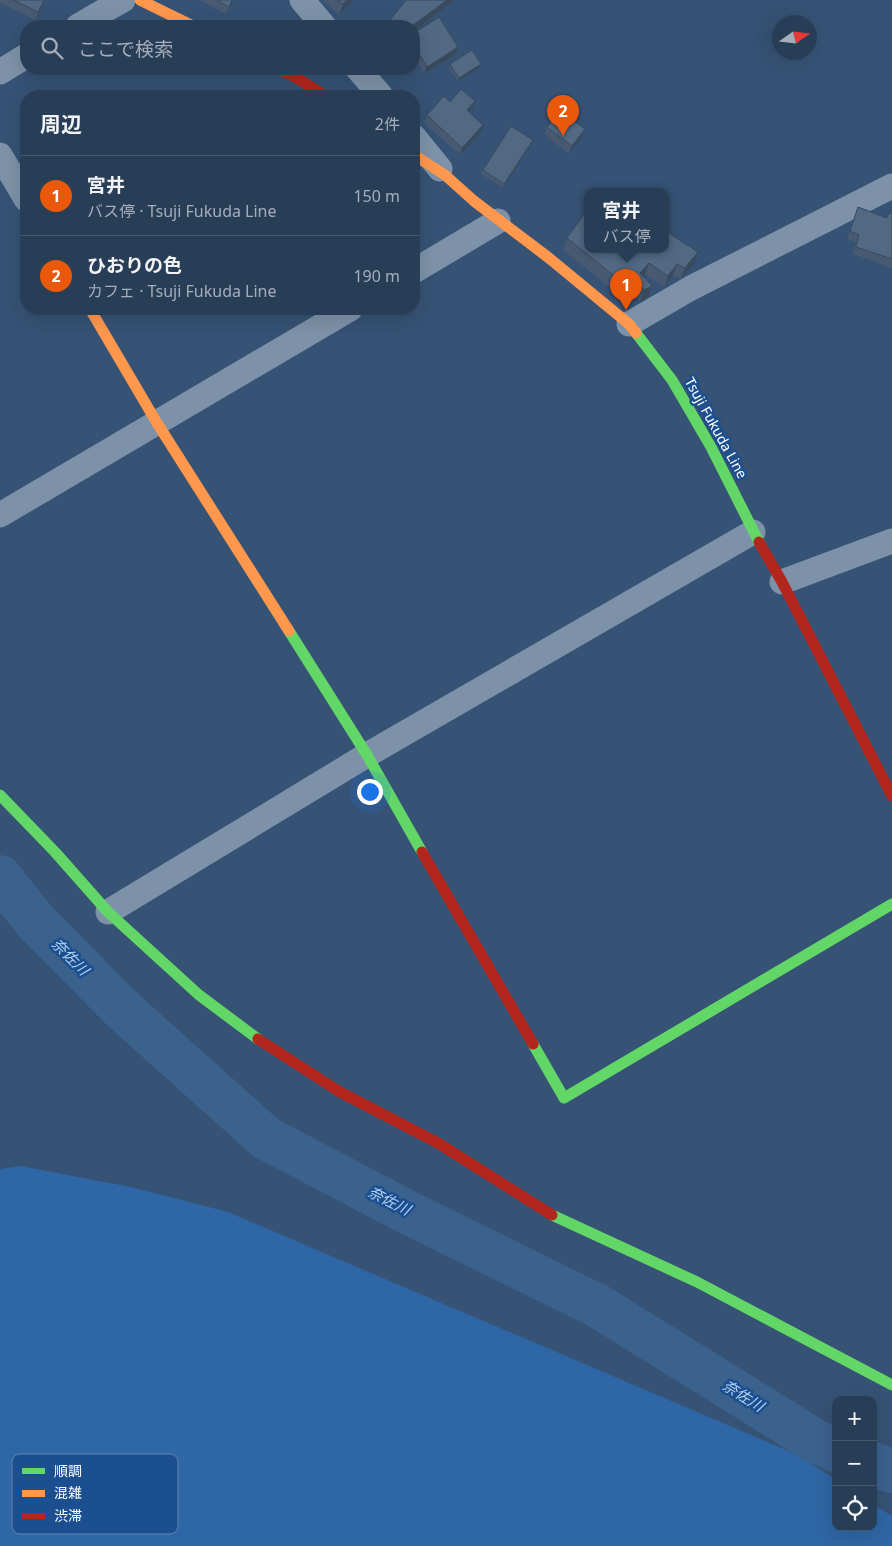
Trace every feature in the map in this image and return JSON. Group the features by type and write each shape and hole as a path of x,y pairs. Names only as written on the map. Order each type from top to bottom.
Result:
{"street":[{"path":"88,20 123,0"},
{"path":"140,0 181,20"},
{"path":"302,0 319,20"},
{"path":"0,72 20,60"},
{"path":"291,75 316,90"},
{"path":"363,75 376,90"},
{"path":"420,144 445,175"},
{"path":"0,154 20,189"},
{"name":"Tsuji Fukuda Line","path":"420,159 445,175 498,221 550,258 629,324 672,380 711,447 753,532 782,582 892,796"},
{"path":"629,324 691,288 892,186"},
{"path":"420,267 498,221"},
{"path":"94,315 157,423 367,755 564,1098 892,904"},
{"path":"0,515 340,315"},
{"path":"108,912 367,755 753,532"},
{"path":"782,582 892,541"},
{"path":"0,795 55,852 108,912 199,995 252,1036 340,1092 438,1143 557,1218 697,1282 892,1385"}],"shaded area":[{"path":"20,1166 131,1187 228,1212 798,1455 832,1477 832,1531 877,1531 877,1507 892,1516 892,1546 0,1546 0,1169"}],"building":[{"path":"13,0 44,0 38,12"},
{"path":"217,0 232,0 229,7"},
{"path":"338,0 347,0 343,4"},
{"path":"406,0 447,0 420,20 390,20"},
{"path":"439,17 458,47 427,67 420,55 420,29"},
{"path":"472,50 481,64 459,78 450,64"},
{"path":"461,89 475,101 467,110 483,125 462,148 427,115 444,96 450,102"},
{"path":"560,110 585,129 572,146 547,127"},
{"path":"511,126 533,140 504,184 483,170"},
{"path":"858,207 887,218 889,213 892,214 892,259 856,247 859,235 850,231"},
{"path":"584,214 584,252 567,238"},
{"path":"669,233 698,252 685,268 677,264 668,276 649,263 640,273 652,286 644,290 627,270 618,279 586,253 669,253"}],"waterway":[{"name":"奈佐川","path":"0,877 36,922 121,1008 266,1138 407,1212 598,1306 815,1441 832,1448"},
{"name":"奈佐川","path":"877,1465 892,1471"}],"traffic: fast":[{"path":"636,333 672,380 711,447 759,542"},
{"path":"289,631 367,755 422,852"},
{"path":"0,795 55,852 108,912 199,995 258,1039"},
{"path":"533,1044 564,1098 892,904"},
{"path":"552,1215 697,1282 892,1385"}],"traffic: slow":[{"path":"140,0 181,20"},
{"path":"420,159 445,175 474,201 549,258 629,324 636,333"},
{"path":"94,315 157,423 289,631"}],"traffic: jam":[{"path":"291,75 316,90"},
{"path":"759,542 782,582 892,796"},
{"path":"422,852 533,1044"},
{"path":"258,1039 340,1092 438,1143 552,1215"}],"place":[{"name":"ひおりの色","path":"563,136"},
{"name":"宮井","path":"626,310"}]}
